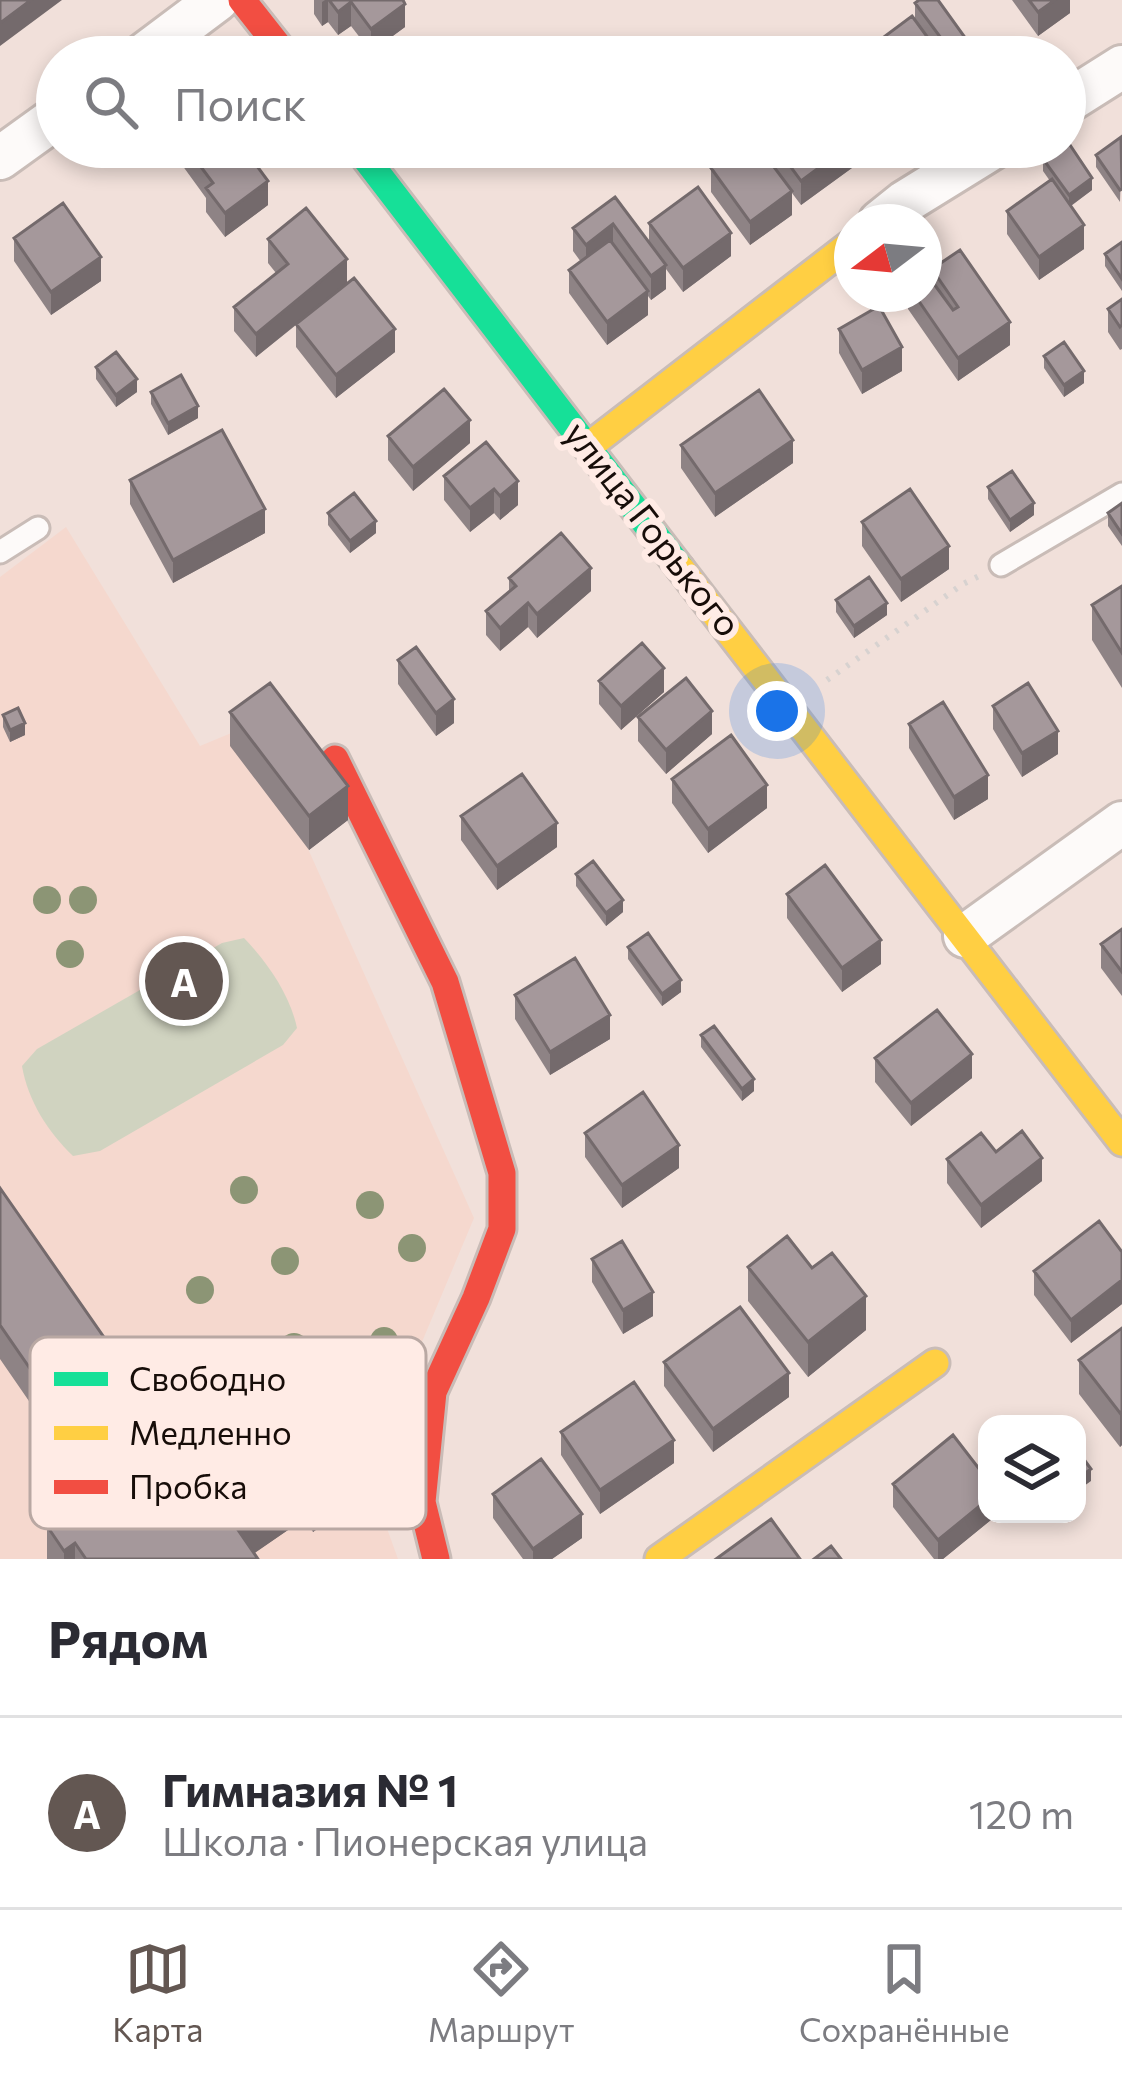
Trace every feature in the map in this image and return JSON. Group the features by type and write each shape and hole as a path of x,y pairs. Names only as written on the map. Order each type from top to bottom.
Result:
{"street":[{"path":"169,36 217,0"},
{"path":"242,0 270,36"},
{"path":"1086,90 1122,68"},
{"path":"0,158 36,132"},
{"name":"улица Горького","path":"373,168 1122,1142"},
{"path":"902,204 960,168"},
{"path":"590,446 834,258"},
{"path":"335,759 445,982 502,1173 502,1229 433,1392 426,1462"},
{"path":"965,936 1122,823"},
{"path":"659,1559 935,1363"},
{"path":"426,1518 436,1559"}],"lane":[{"path":"1001,565 1122,494"},
{"path":"0,552 38,528"}],"path":[{"path":"790,707 963,584 1001,565"}],"shaded area":[{"path":"66,527 200,746 270,717 309,851 474,1218 424,1337 30,1337 30,1529 387,1529 398,1559 0,1559 0,577"}],"green space":[{"path":"244,938 277,980 297,1028 283,1045 100,1151 73,1156 40,1115 22,1066 37,1049 222,943"}],"building":[{"path":"0,0 31,0 0,23"},
{"path":"329,0 403,0 405,4 371,29 351,2 338,12"},
{"path":"938,0 964,36 939,36 915,3"},
{"path":"1029,0 1055,0 1038,12"},
{"path":"912,16 927,36 885,36"},
{"path":"1121,137 1122,189 1120,190 1096,155"},
{"path":"202,168 258,168 268,181 225,213 206,188 213,183"},
{"path":"711,168 775,168 792,191 750,222"},
{"path":"791,168 819,168 801,181"},
{"path":"1050,168 1085,168 1092,178 1069,195"},
{"path":"1052,179 1084,225 1039,257 1007,211"},
{"path":"698,187 731,233 683,268 649,223"},
{"path":"615,197 666,265 651,276 613,224 586,245 573,228"},
{"path":"63,203 101,257 51,292 14,238"},
{"path":"306,208 347,259 256,334 234,307 288,264 268,239"},
{"path":"610,240 648,291 607,322 569,270"},
{"path":"1122,242 1122,279 1105,254"},
{"path":"960,250 1010,322 958,358 926,312 942,312 942,295 953,310 958,307 942,284 942,262"},
{"path":"354,278 395,329 336,375 296,324"},
{"path":"1122,299 1122,325 1120,327 1108,309"},
{"path":"869,312 882,312 902,347 862,370 839,329"},
{"path":"1064,342 1084,371 1064,385 1044,356"},
{"path":"116,352 137,379 116,395 96,367"},
{"path":"181,375 198,406 168,423 151,392"},
{"path":"444,389 470,420 413,467 388,436"},
{"path":"759,390 793,440 715,493 681,445"},
{"path":"222,430 265,509 173,560 130,480"},
{"path":"486,442 518,481 500,496 494,489 470,508 444,476"},
{"path":"1012,471 1034,503 1010,520 988,487"},
{"path":"910,489 949,546 901,579 862,522"},
{"path":"354,493 376,521 350,541 328,513"},
{"path":"1122,503 1122,534 1108,513"},
{"path":"561,533 591,568 537,614 528,603 500,628 486,611 516,586 509,578"},
{"path":"869,577 887,603 854,626 836,600"},
{"path":"1122,586 1122,653 1092,605"},
{"path":"642,643 664,668 621,706 599,681"},
{"path":"416,647 454,699 436,713 398,660"},
{"path":"686,678 712,711 666,750 638,717"},
{"path":"270,683 348,786 309,816 230,712"},
{"path":"1028,683 1058,731 1022,753 993,706"},
{"path":"943,702 988,775 954,797 909,724"},
{"path":"18,708 25,723 10,730 3,715"},
{"path":"731,735 767,785 708,829 672,779"},
{"path":"522,774 557,823 497,866 461,816"},
{"path":"593,861 623,900 606,913 576,874"},
{"path":"825,865 881,940 842,968 787,894"},
{"path":"1122,929 1122,972 1101,944"},
{"path":"648,933 681,980 662,994 628,947"},
{"path":"575,958 610,1015 550,1052 515,995"},
{"path":"937,1010 972,1054 911,1103 875,1058"},
{"path":"714,1026 754,1079 742,1089 701,1035"},
{"path":"643,1092 679,1145 622,1185 585,1133"},
{"path":"1022,1131 1042,1158 981,1205 947,1159 981,1133 996,1152"},
{"path":"0,1188 104,1337 30,1337 30,1368 0,1325"},
{"path":"1099,1221 1122,1252 1122,1280 1071,1320 1034,1271"},
{"path":"787,1236 812,1268 832,1253 866,1296 808,1342 748,1267"},
{"path":"622,1241 653,1292 623,1310 592,1259"},
{"path":"740,1307 789,1373 713,1429 664,1362"},
{"path":"1122,1328 1122,1411 1120,1413 1079,1360"},
{"path":"634,1382 674,1440 600,1490 561,1432"},
{"path":"953,1435 978,1467 978,1507 938,1540 893,1484"},
{"path":"541,1459 582,1514 533,1549 493,1494"},
{"path":"771,1519 800,1559 716,1559"},
{"path":"49,1529 239,1529 258,1559 86,1559 75,1543 64,1551"},
{"path":"831,1546 841,1559 814,1559"}],"traffic: fast":[{"path":"373,168 680,568"}],"traffic: slow":[{"path":"589,446 834,257"},
{"path":"680,568 1122,1142"},
{"path":"659,1559 935,1363"}],"traffic: jam":[{"path":"242,0 270,36"},
{"path":"335,759 445,982 502,1173 502,1229 433,1392 426,1462"},
{"path":"426,1518 436,1559"}],"place":[{"name":"Гимназия № 1","path":"184,981"}]}
